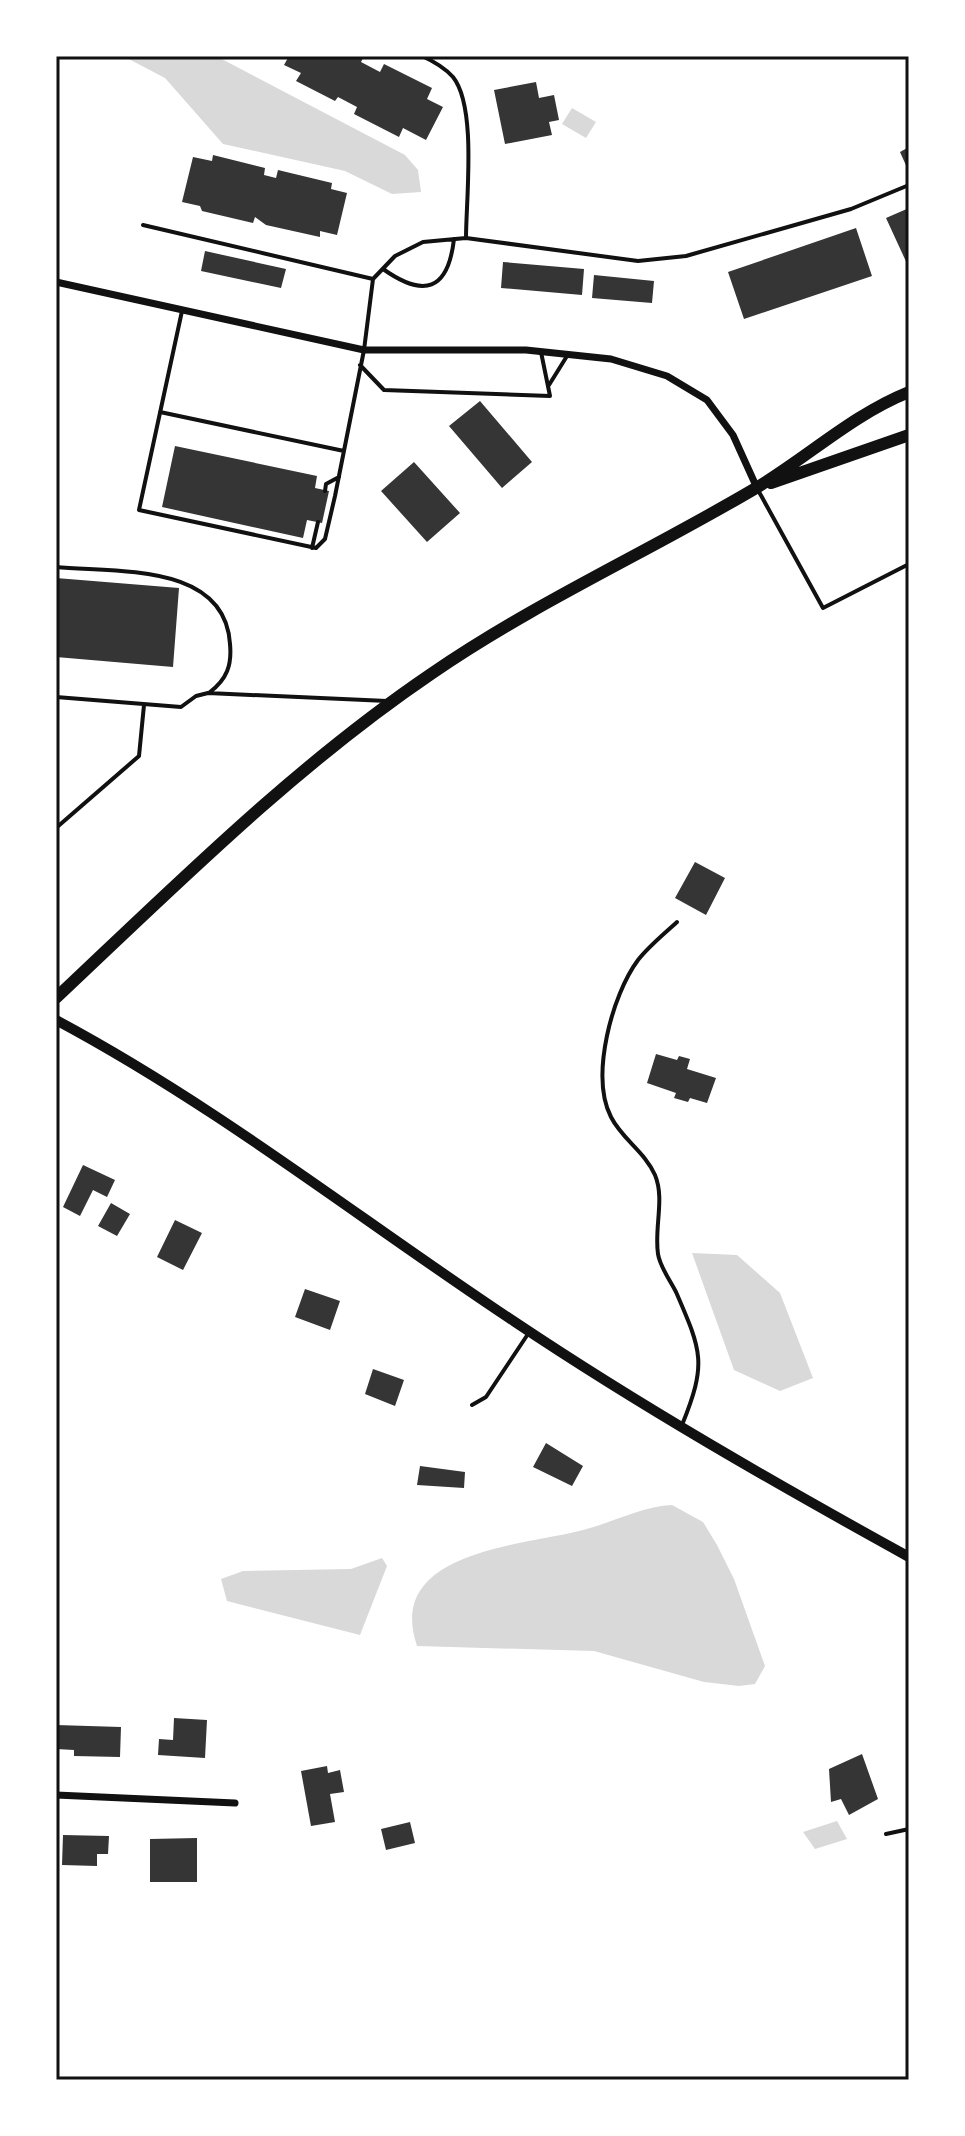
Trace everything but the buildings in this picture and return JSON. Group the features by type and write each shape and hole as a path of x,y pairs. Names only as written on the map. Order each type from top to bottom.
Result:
{"main road":[{"path":"56,998 245,820 394,701 499,630 757,488 876,406 909,392"},
{"path":"757,488 909,435"},
{"path":"56,1020 205,1107 530,1332 681,1427 909,1557"}],"street":[{"path":"56,282 364,350 541,351 611,359 667,376 707,400 733,435 757,488"},
{"path":"56,1795 235,1803"}],"lane":[{"path":"422,56 454,79 461,95 466,124 466,238"},
{"path":"182,311 139,510 312,548 323,544 325,539 364,350 373,279 395,256 423,242 466,238 638,261 686,256 851,209 909,185"},
{"path":"143,225 373,279"},
{"path":"383,269 404,283 420,287 435,284 447,274 454,239"},
{"path":"360,365 384,390 550,396 541,351"},
{"path":"549,385 568,354"},
{"path":"160,412 344,451"},
{"path":"325,491 326,484 339,477"},
{"path":"757,488 823,608 909,564"},
{"path":"312,548 318,522"},
{"path":"56,567 189,583 207,593 229,629 230,666 222,682 208,693"},
{"path":"56,697 181,707 196,696 208,693 394,701"},
{"path":"56,828 139,756 144,704"},
{"path":"677,922 637,961 621,995 605,1037 604,1089 611,1117 645,1156 659,1185 659,1259 697,1341 699,1377 681,1427"},
{"path":"472,1405 493,1388 530,1332"},
{"path":"886,1834 909,1829"}],"shaded area":[{"path":"123,56 216,56 405,155 418,170 421,192 392,194 345,171 223,144 165,78"},
{"path":"572,108 596,122 586,138 562,124"},
{"path":"692,1253 737,1255 780,1293 813,1378 780,1391 734,1370"},
{"path":"672,1505 703,1522 734,1579 765,1666 755,1684 739,1686 704,1682 594,1651 417,1646 412,1615 420,1590 438,1572 493,1549 579,1531 649,1508"},
{"path":"382,1558 387,1566 360,1635 227,1601 221,1579 243,1571 351,1569"},
{"path":"837,1821 847,1839 815,1849 803,1832"}]}
